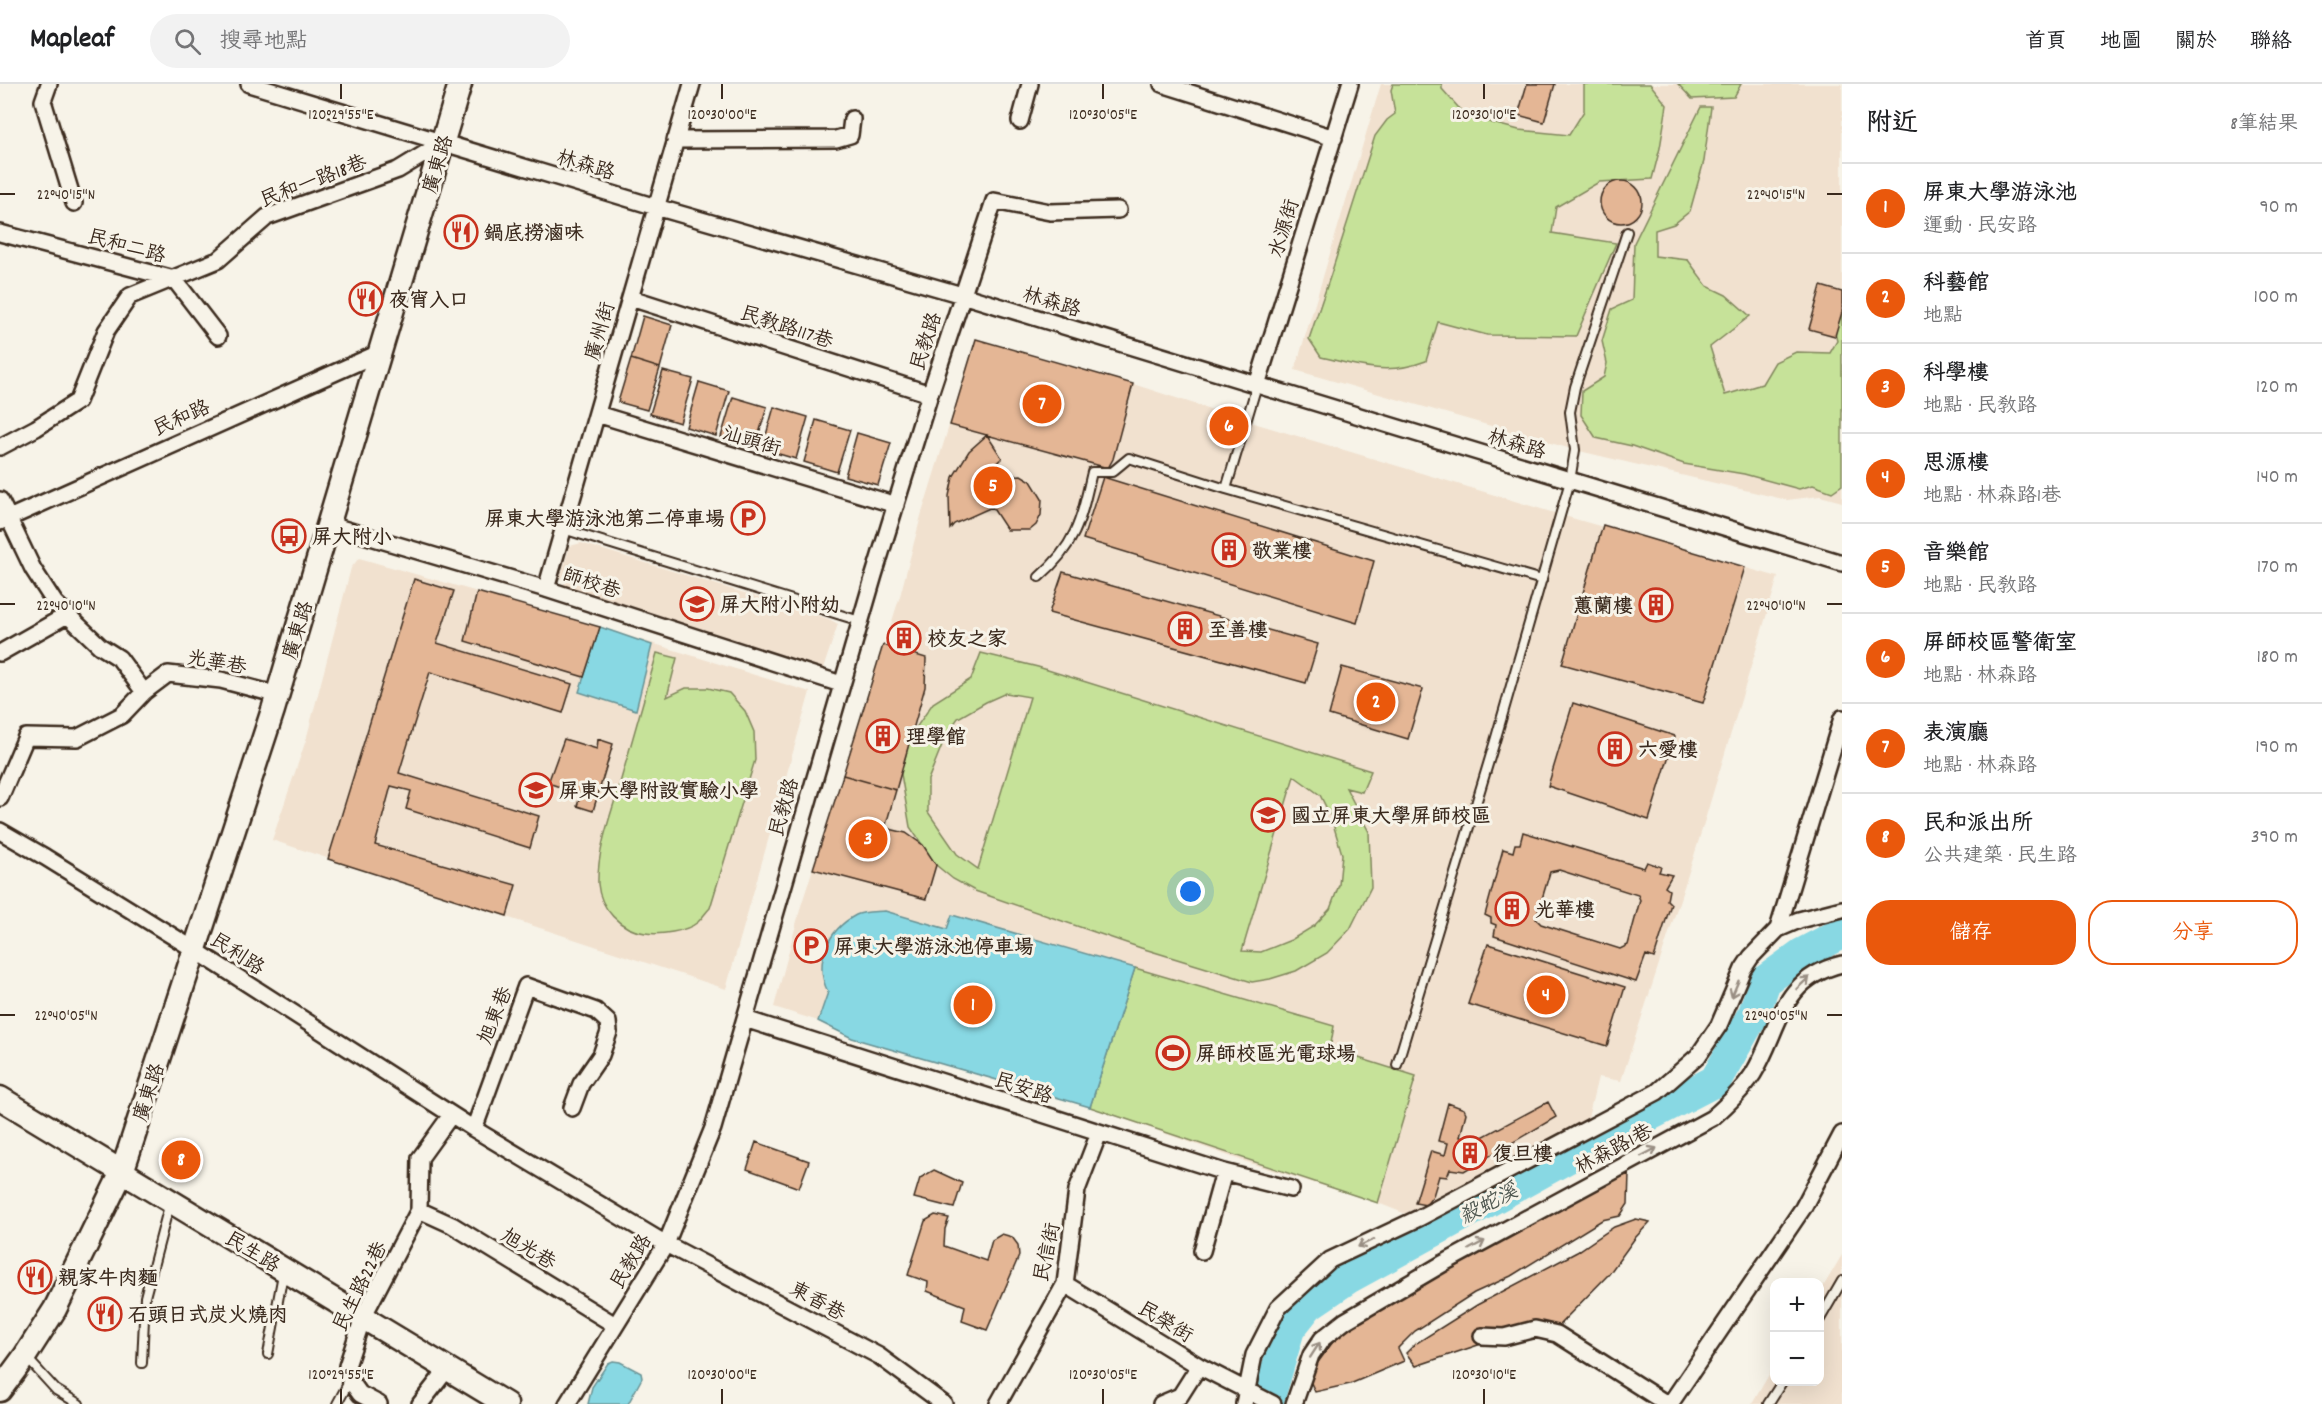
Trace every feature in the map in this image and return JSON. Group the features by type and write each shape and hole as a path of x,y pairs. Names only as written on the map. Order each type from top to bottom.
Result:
{"street":[{"path":"49,84 43,101 74,203"},
{"name":"林森路","path":"249,84 656,207 962,295 1842,562"},
{"name":"廣東路","path":"0,1390 55,1309 122,1172 278,695 460,84"},
{"name":"廣州街","path":"546,589 692,84"},
{"path":"1020,121 1030,84"},
{"path":"1162,84 1334,138"},
{"name":"水源街","path":"1257,385 1350,84"},
{"path":"675,140 836,139 850,135 852,119"},
{"name":"民和一路18巷","path":"0,447 78,401 106,331 130,296 218,260 267,217 398,170 444,142"},
{"name":"民教路","path":"567,1404 666,1244 713,1128 860,621 930,394 994,201 1050,212 1118,210"},
{"name":"民和二路","path":"0,233 174,279 218,336"},
{"name":"民教路117巷","path":"631,298 930,394"},
{"name":"民和路","path":"4,520 381,352"},
{"name":"汕頭街","path":"597,414 896,505"},
{"path":"0,500 4,520 55,603 100,646 119,657 144,692"},
{"name":"師校巷","path":"330,525 546,589 841,684"},
{"path":"0,653 67,615"},
{"name":"光華巷","path":"0,798 26,737 77,738 122,715 144,692 168,674 221,680 278,695"},
{"name":"林森路1巷","path":"1778,930 1842,718"},
{"name":"民利路","path":"0,831 195,950 451,1115"},
{"name":"林森路1巷","path":"1246,1397 1254,1354 1278,1308 1330,1260 1419,1218 1657,1092 1698,1056 1719,1025 1743,969 1751,957 1778,930 1799,920 1842,909"},
{"name":"林森路1巷","path":"1294,1404 1311,1355 1322,1339 1345,1321 1444,1263 1712,1118 1737,1096 1754,1072 1790,996 1809,977 1827,967 1842,964"},
{"name":"旭東巷","path":"474,1129 526,986 596,1011 608,1022 609,1032 601,1055 581,1084 572,1108"},
{"name":"民安路","path":"746,1019 1224,1172 1291,1189"},
{"name":"民生路","path":"0,1098 506,1404"},
{"path":"419,1210 420,1158 451,1115 666,1244"},
{"name":"民信街","path":"998,1404 1065,1284 1077,1190 1099,1133"},
{"path":"1482,1336 1504,1337 1535,1329 1557,1334 1668,1404 1803,1208 1842,1134"},
{"path":"1202,1251 1224,1172"},
{"name":"民生路22巷","path":"350,1380 347,1365 363,1317 419,1210"},
{"name":"旭光巷","path":"419,1210 452,1225 615,1325"},
{"name":"東香巷","path":"666,1244 879,1356 944,1404"},
{"name":"民榮街","path":"1065,1284 1200,1366 1246,1397 1273,1404"},
{"path":"1161,1404 1180,1396 1200,1366"},
{"path":"420,1404 448,1368"},
{"path":"350,1380 360,1394 379,1404"}],"lane":[{"path":"1397,1065 1570,481 1575,450 1570,412 1575,387 1627,232"},
{"path":"1226,489 1257,385"},
{"path":"1039,577 1062,555 1072,541 1092,472 1112,472 1129,458 1226,489 1542,580"},
{"path":"563,529 860,621"},
{"path":"142,1363 145,1297 170,1202"},
{"path":"268,1354 284,1269"},
{"path":"1824,1312 1842,1281"},
{"path":"25,1356 56,1390 80,1404"},
{"path":"337,1404 350,1380"},
{"path":"1768,1404 1779,1386"}],"shaded area":[{"path":"1381,84 1842,84 1842,502 1820,496 1787,500 1575,450 1295,370"},
{"name":"國立屏東大學屏師校區","path":"976,339 1133,384 1247,421 1561,515 1778,577 1694,856 1621,1081 1598,1077 1588,1118 1411,1216 1378,1203 1243,1161 1090,1107 852,1038 818,1021 774,1007 801,906 900,596 921,516"},
{"name":"屏大附小附幼","path":"581,543 829,619 838,624 823,669 567,588 560,577 570,546"},
{"name":"屏東大學附設實驗小學","path":"359,558 600,627 810,692 726,989 272,840 306,740 351,568"},
{"path":"1842,1255 1842,1404 1752,1404 1770,1373 1770,1386 1824,1386 1824,1285"}],"green space":[{"path":"1393,84 1442,84 1442,89 1466,116 1519,130 1569,135 1584,111 1584,84 1650,84 1667,105 1652,179 1599,182 1556,207 1552,233 1616,243 1576,336 1487,335 1438,322 1426,361 1412,366 1374,368 1321,357 1309,339 1375,136 1387,120 1395,114 1391,90"},
{"path":"1678,84 1741,84 1734,97 1692,99"},
{"path":"1701,107 1711,107 1704,161 1690,211 1674,224 1655,230 1655,256 1688,260 1707,286 1726,295 1750,316 1710,347 1725,395 1762,384 1775,362 1796,352 1830,353 1837,341 1831,317 1842,294 1842,485 1832,492 1813,485 1799,489 1744,474 1684,464 1632,446 1596,438 1581,415 1582,391 1604,377 1607,363 1602,341 1612,309 1632,300 1634,243"},
{"path":"657,653 677,658 667,697 686,688 708,688 729,693 745,711 754,732 755,760 710,908 698,922 687,928 651,934 627,927 607,909 600,893 598,872 604,836"},
{"path":"981,653 1038,667 1371,771 1362,792 1346,788 1369,832 1371,887 1350,929 1327,953 1296,971 1252,982 1141,948 975,891 953,879 936,865 910,827 901,774 911,735 933,703 971,679","holes":["1006,693 1030,697 978,869 957,854 928,812 928,780 946,735 958,718","1294,776 1320,795 1331,817 1342,854 1339,885 1330,909 1314,926 1291,940 1261,952 1242,951"]},
{"path":"1135,968 1334,1026 1330,1049 1416,1076 1378,1203 1090,1107"}],"water":[{"path":"600,627 652,645 636,710 579,692"},
{"path":"885,911 947,929 952,915 1135,968 1090,1107 852,1038 818,1021 828,992 822,969 823,958 831,938 846,921 856,915"},
{"path":"620,1362 641,1373 642,1378 628,1404 588,1404 592,1387 608,1363"}],"building":[{"path":"1527,84 1555,84 1544,122 1518,115"},
{"path":"1621,181 1636,187 1642,202 1636,217 1621,223 1606,217 1600,202 1606,187"},
{"path":"1821,286 1842,292 1842,312 1835,336 1809,329"},
{"path":"643,316 672,325 660,368 631,359"},
{"path":"976,339 1133,384 1113,459 1108,468 950,425"},
{"path":"631,359 660,368 647,410 618,402"},
{"path":"663,371 693,379 680,423 650,414"},
{"path":"699,382 729,391 716,436 686,427"},
{"path":"733,397 767,407 755,447 721,437"},
{"path":"774,407 808,417 796,459 762,449"},
{"path":"1212,415 1238,416 1243,424 1239,434 1231,437 1209,421"},
{"path":"816,420 850,430 837,472 804,462"},
{"path":"857,433 891,443 878,485 845,476"},
{"path":"987,435 1002,458 992,467 999,477 1021,475 1031,481 1042,499 1041,515 1036,525 1030,530 1007,530 992,507 954,524 950,529 949,496 953,477 969,451"},
{"name":"敬業樓","path":"1103,477 1374,561 1357,623 1083,539"},
{"name":"蕙蘭樓","path":"1603,525 1745,567 1703,703 1562,664"},
{"name":"至善樓","path":"1063,572 1318,644 1306,683 1049,613"},
{"path":"414,579 454,591 437,643 572,684 563,713 430,672 399,773 539,816 530,848 406,809 411,791 391,786 375,845 516,885 507,916 328,859"},
{"path":"477,592 600,627 584,677 465,641"},
{"name":"校友之家","path":"896,624 919,631 913,654 889,646"},
{"name":"理學館","path":"883,645 926,658 925,687 896,790 843,775"},
{"path":"1342,667 1423,689 1408,739 1329,715"},
{"name":"六愛樓","path":"1573,703 1675,736 1649,820 1548,786"},
{"path":"564,739 597,749 598,739 613,744 593,811 577,806 581,794 548,783"},
{"path":"843,775 896,790 885,828 906,833 923,845 936,865 926,899 813,869"},
{"name":"光華樓","path":"1523,832 1644,868 1647,862 1661,867 1659,872 1672,875 1665,887 1669,890 1667,900 1671,904 1654,958 1646,955 1636,982 1494,936 1496,925 1491,923 1491,918 1485,915 1503,849 1513,852 1515,844 1520,844","holes":["1559,870 1638,895 1640,900 1628,945 1620,949 1541,924 1536,919 1550,872"]},
{"path":"1488,944 1625,987 1607,1046 1468,1004"},
{"name":"復旦樓","path":"1548,1102 1556,1117 1464,1171 1450,1169 1447,1177 1439,1176 1433,1196 1426,1205 1415,1203 1431,1151 1445,1155 1448,1143 1438,1141 1448,1103 1464,1109 1466,1113 1460,1137 1475,1141"},
{"path":"756,1142 809,1161 799,1188 747,1169"},
{"path":"934,1170 962,1183 954,1208 914,1198 920,1178"},
{"path":"1629,1174 1628,1204 1620,1216 1602,1220 1511,1276 1474,1293 1415,1331 1398,1348 1404,1361 1350,1384 1315,1392 1308,1376 1335,1339 1386,1302 1607,1182"},
{"path":"935,1215 949,1218 945,1229 944,1246 986,1261 992,1240 1002,1234 1012,1237 1018,1245 1019,1256 987,1330 962,1321 965,1306 927,1291 928,1282 908,1275 925,1221"},
{"path":"1636,1219 1650,1222 1635,1238 1609,1274 1559,1325 1490,1341 1416,1366 1406,1353 1415,1344 1477,1305 1577,1252 1614,1227"}],"waterway":[{"name":"殺蛇溪","path":"1267,1404 1289,1329 1308,1305 1348,1278 1567,1158 1715,1081 1754,1013 1765,981 1802,954 1842,933"}],"place":[{"name":"鍋底撈滷味","path":"461,232"},
{"name":"夜宵入口","path":"366,299"},
{"name":"表演廳","path":"1042,404"},
{"name":"屏師校區警衛室","path":"1229,426"},
{"name":"音樂館","path":"993,486"},
{"name":"屏東大學游泳池第二停車場","path":"748,518"},
{"name":"屏大附小","path":"289,536"},
{"name":"敬業樓","path":"1229,550"},
{"name":"屏大附小附幼","path":"697,604"},
{"name":"蕙蘭樓","path":"1656,605"},
{"name":"至善樓","path":"1185,629"},
{"name":"校友之家","path":"904,638"},
{"name":"科藝館","path":"1376,702"},
{"name":"理學館","path":"883,736"},
{"name":"六愛樓","path":"1615,749"},
{"name":"屏東大學附設實驗小學","path":"536,790"},
{"name":"國立屏東大學屏師校區","path":"1268,815"},
{"name":"科學樓","path":"868,839"},
{"name":"光華樓","path":"1512,909"},
{"name":"屏東大學游泳池停車場","path":"811,946"},
{"name":"思源樓","path":"1546,995"},
{"name":"屏東大學游泳池","path":"973,1005"},
{"name":"屏師校區光電球場","path":"1173,1053"},
{"name":"復旦樓","path":"1470,1153"},
{"name":"民和派出所","path":"181,1160"},
{"name":"親家牛肉麵","path":"35,1277"},
{"name":"石頭日式炭火燒肉","path":"105,1314"}]}
